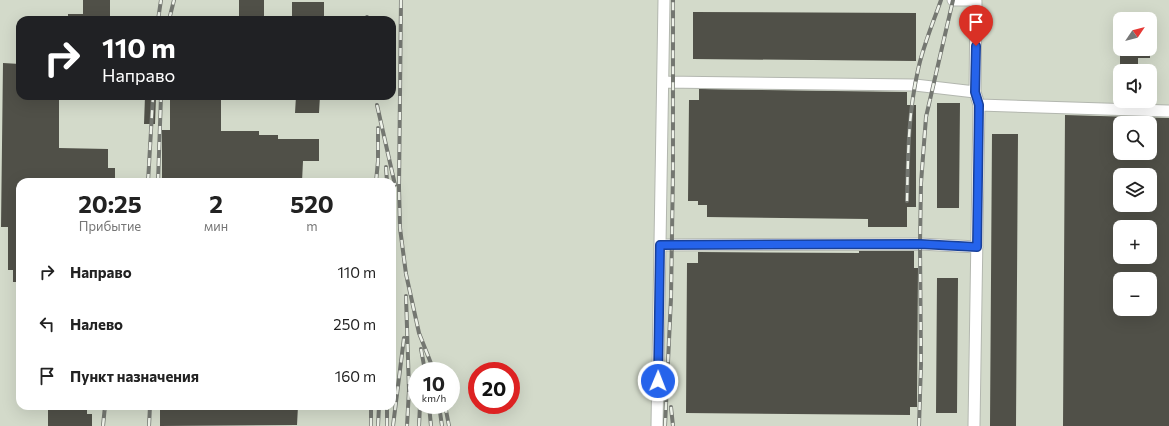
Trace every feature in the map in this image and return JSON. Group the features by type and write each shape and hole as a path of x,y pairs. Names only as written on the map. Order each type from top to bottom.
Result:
{"lane":[{"path":"657,426 664,0"},
{"path":"953,0 976,0 975,92 979,105 974,426"},
{"path":"663,82 915,85 975,92"},
{"path":"979,105 1168,111"},
{"path":"660,245 920,244 977,247"}],"shaded area":[{"path":"0,0 1169,0 1169,426 0,426"}],"building":[{"path":"83,0 110,0 110,16 68,16 68,14 83,14"},
{"path":"239,0 264,0 264,16 239,16"},
{"path":"292,2 324,2 324,16 292,16"},
{"path":"693,12 916,13 916,61 693,59"},
{"path":"1120,56 1150,56 1150,58 1138,58 1138,64 1120,64"},
{"path":"3,63 16,64 16,100 59,100 59,148 108,149 108,168 115,168 115,178 16,178 16,282 13,282 13,270 8,270 8,227 1,227"},
{"path":"699,89 907,92 907,105 916,105 916,207 907,207 907,227 868,227 868,219 707,217 707,205 698,205 698,201 688,201 689,100 699,100"},
{"path":"145,100 156,100 155,124 144,124"},
{"path":"170,100 221,100 221,131 259,131 259,135 278,135 278,139 319,139 319,161 303,161 302,178 162,178 162,130 170,130"},
{"path":"296,100 320,100 319,113 295,113"},
{"path":"937,103 960,103 959,208 937,208"},
{"path":"1065,115 1113,116 1113,160 1157,160 1157,118 1169,118 1169,426 1063,426"},
{"path":"992,134 1018,134 1016,426 990,426"},
{"path":"859,251 914,251 914,268 918,268 917,407 910,407 910,415 686,413 687,263 698,263 698,252 859,253"},
{"path":"937,278 958,278 957,413 936,413"},
{"path":"48,410 87,410 87,414 92,414 92,426 48,426"},
{"path":"160,410 298,410 297,425 160,426"}],"railway":[{"path":"159,16 161,0"},
{"path":"170,16 174,0"},
{"path":"401,0 400,228 406,274 419,333 430,362"},
{"path":"665,426 671,298 673,0"},
{"path":"907,201 909,136 912,103 923,52 941,0"},
{"path":"919,426 921,364 921,183 926,117 953,0"},
{"path":"148,178 153,100"},
{"path":"158,178 161,100"},
{"path":"377,105 393,178"},
{"path":"376,178 378,128"},
{"path":"386,167 387,178"},
{"path":"406,296 409,390 407,426"},
{"path":"396,402 404,338"},
{"path":"421,349 423,362"},
{"path":"671,407 673,426"},
{"path":"103,426 105,410"},
{"path":"149,426 150,410"},
{"path":"371,410 371,426"},
{"path":"378,426 379,410"},
{"path":"387,410 387,426"},
{"path":"393,426 395,410"},
{"path":"419,426 420,414"},
{"path":"430,414 431,426"},
{"path":"440,414 442,426"},
{"path":"447,414 449,426"}],"route":[{"path":"658,381 660,245 920,244 977,247 979,105 975,92 976,46"}]}
